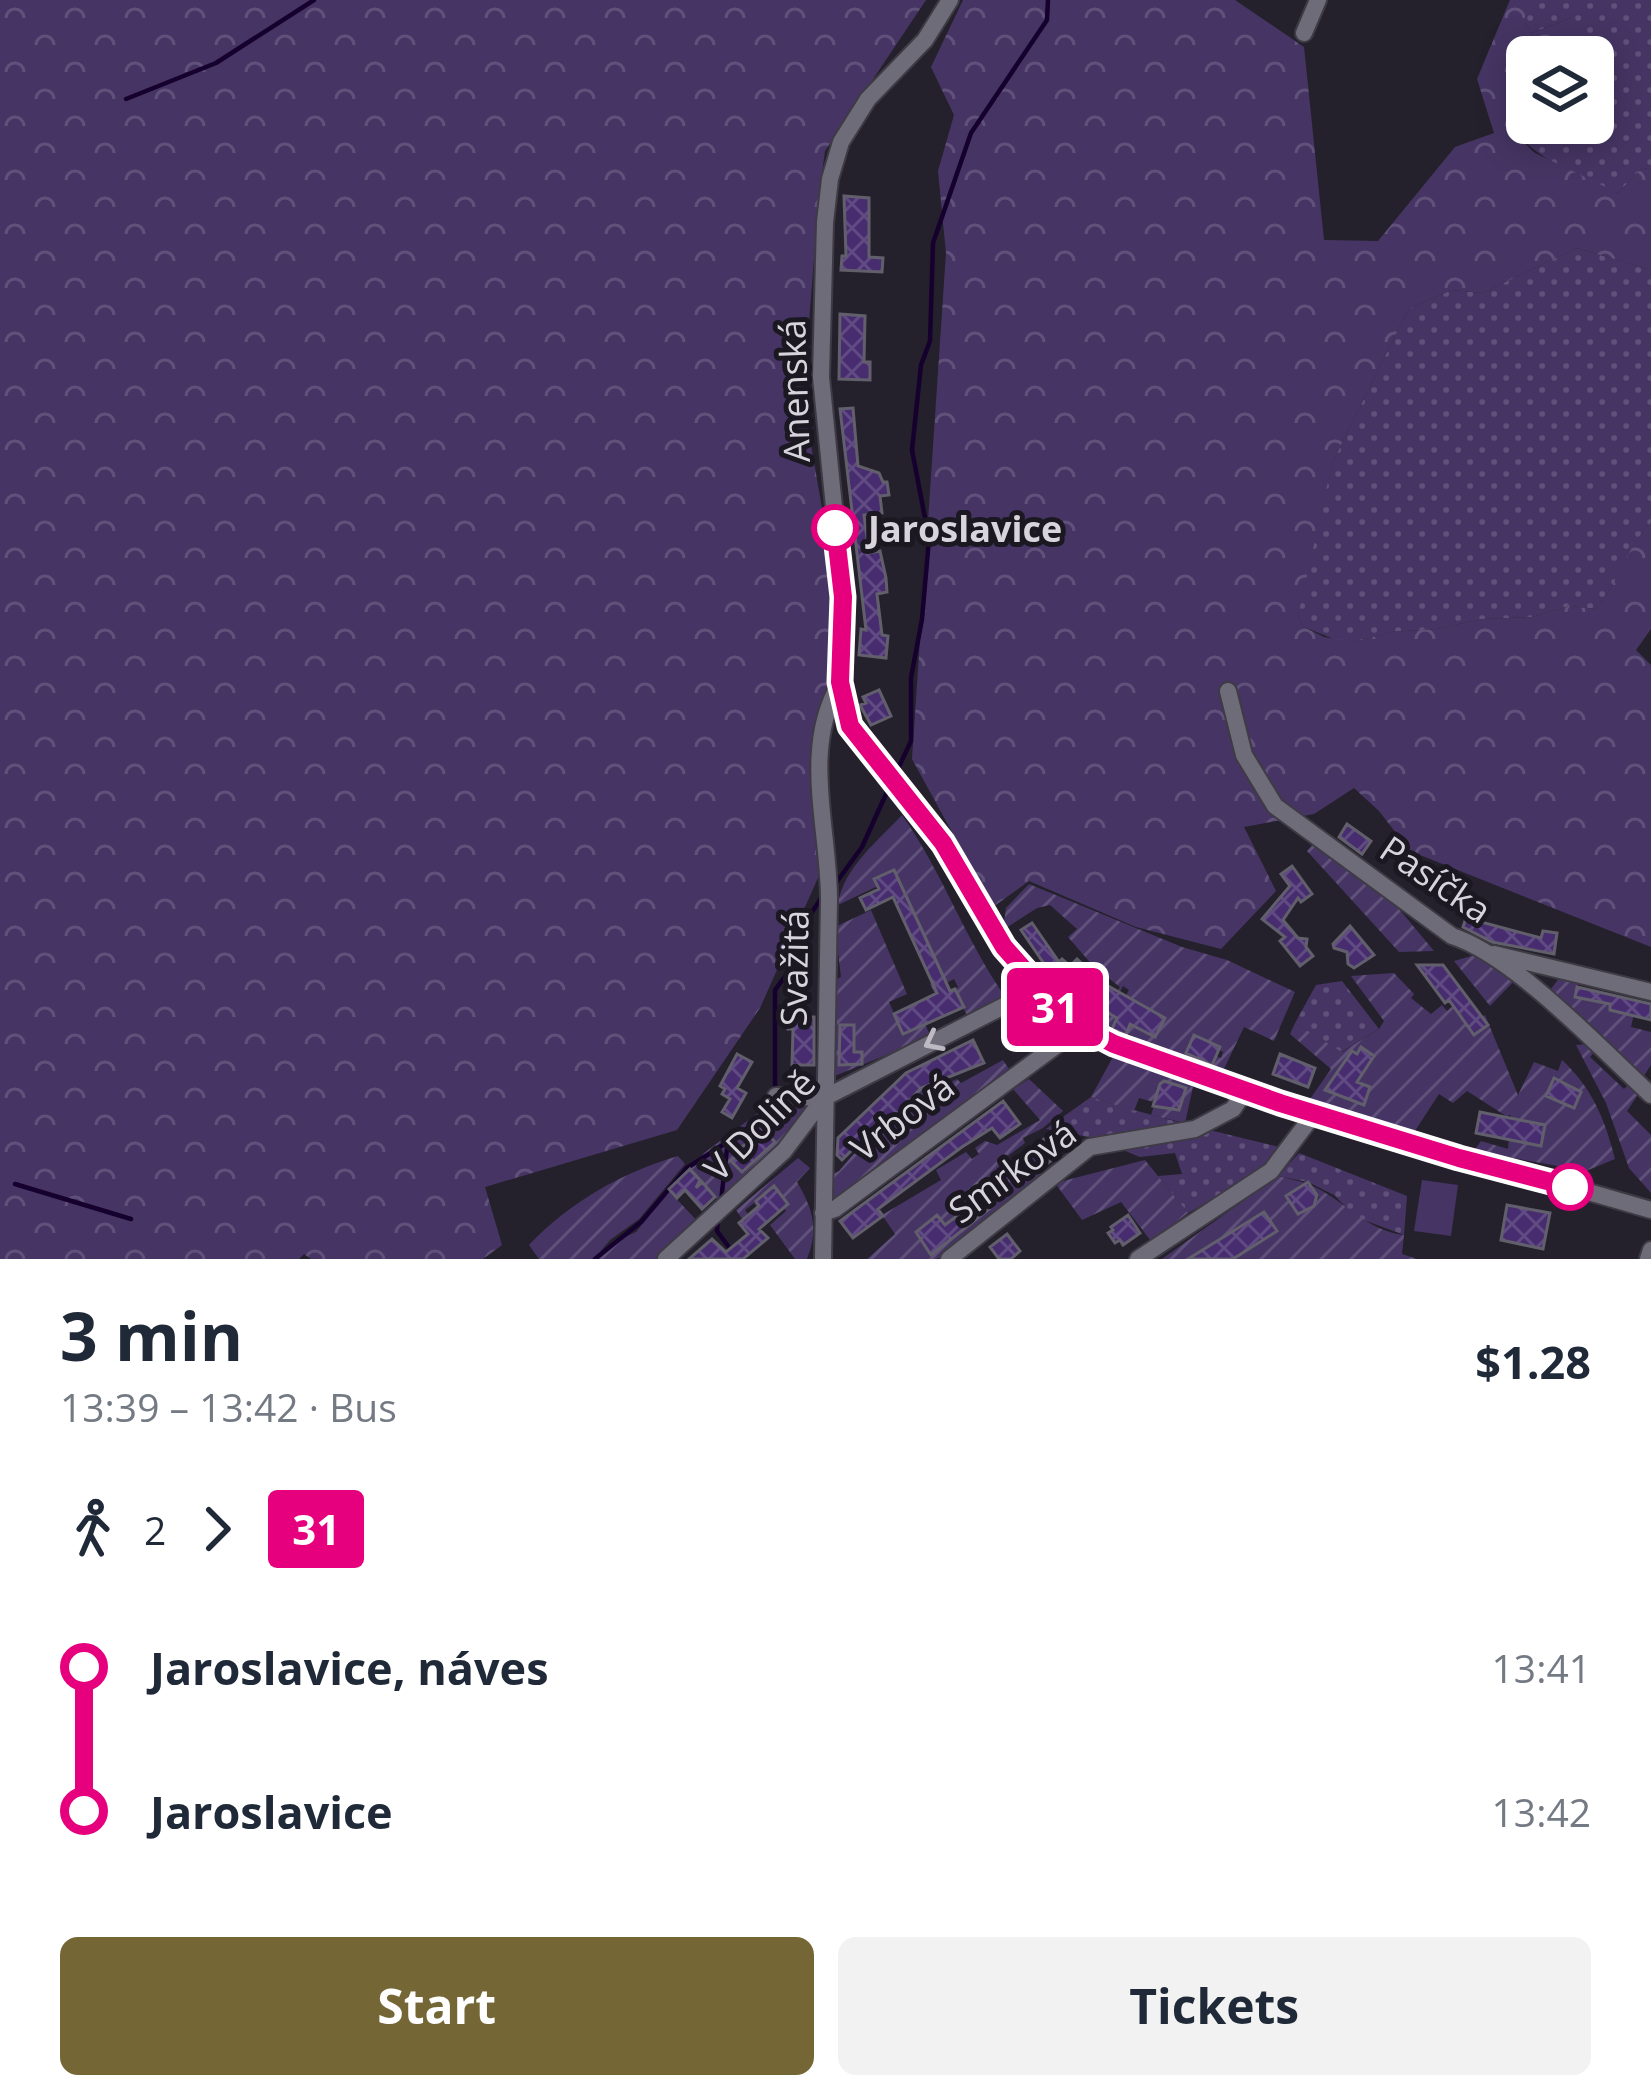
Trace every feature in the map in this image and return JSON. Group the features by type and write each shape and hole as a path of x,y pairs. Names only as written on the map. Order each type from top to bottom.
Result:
{"street":[{"name":"Anenská","path":"950,0 926,40 868,99 841,142 830,179 821,377 843,597 840,682 850,726 943,843 1004,947 1070,1021 1114,1044 1314,1114 1651,1210"},
{"path":"1304,33 1318,0"},
{"name":"Svažitá","path":"823,1259 829,890 818,763 826,706 840,682"},
{"name":"Pasíčka","path":"1228,691 1244,755 1275,806 1452,936 1473,942 1551,1002 1651,1095"},
{"path":"1485,952 1651,992"},
{"name":"V Dolině","path":"667,1259 784,1151 824,1098 1037,989"},
{"name":"Vrbová","path":"823,1213 835,1209 1057,1045 1070,1021"},
{"name":"Smrková","path":"949,1259 1090,1148 1195,1129 1233,1109 1245,1091"},
{"path":"776,1096 824,1098"},
{"path":"1138,1259 1271,1171 1314,1114"},
{"path":"1648,1259 1651,1250"}],"green space":[{"path":"0,0 926,0 825,151 819,195 803,398 839,607 821,871 760,1008 677,1130 485,1187 502,1245 483,1259 311,1259 304,1254 299,1259 0,1259"},
{"path":"963,0 1235,0 1304,47 1324,240 1378,241 1455,147 1494,133 1477,79 1510,0 1525,0 1525,23 1532,33 1571,18 1586,25 1583,36 1506,36 1506,144 1526,144 1535,153 1618,193 1642,168 1651,169 1651,270 1577,248 1482,293 1452,290 1412,307 1332,463 1298,616 1304,627 1324,637 1355,642 1482,619 1532,617 1569,606 1595,609 1651,523 1651,629 1636,650 1651,665 1651,947 1410,851 1354,788 1314,814 1244,827 1276,891 1221,949 1136,927 1029,881 993,907 912,759 946,253 938,171 954,115 931,67"},
{"path":"1525,0 1651,0 1651,169 1642,168 1618,193 1555,164 1528,144 1614,144 1614,36 1567,36 1571,18 1532,33 1525,23"},
{"path":"1577,248 1651,270 1651,523 1604,599 1595,609 1569,606 1532,617 1482,619 1355,642 1304,627 1298,616 1302,583 1332,463 1406,314 1452,290 1482,293"},
{"path":"902,815 1006,998 969,1020 954,979 942,985 937,998 930,984 944,977 894,870 875,878 878,886 838,905 854,867"},
{"path":"1313,844 1394,903 1434,951 1399,952 1307,851"},
{"path":"1029,884 1182,947 1227,960 1295,992 1274,1041 1244,1027 1222,1073 1203,1066 1216,1056 1221,1058 1223,1052 1194,1035 1186,1052 1202,1060 1199,1064 1126,1033 1132,1025 1123,1001 1129,990 1123,986 1109,1013 1117,1018 1113,1027 1099,1022 1120,987 1094,967 1068,937 1077,929 1050,905 1003,930 1006,908"},
{"path":"871,910 907,994 889,1002 903,1034 925,1024 931,1037 832,1077 835,980 841,977 835,927"},
{"path":"1475,955 1517,978 1490,1006 1454,961"},
{"path":"1394,973 1414,994 1411,998 1431,1014 1442,1005 1447,1011 1457,1002 1471,1024 1485,1015 1518,1095 1534,1062 1558,1071 1562,1060 1596,1105 1615,1159 1586,1171 1474,1151 1481,1141 1508,1149 1511,1115 1467,1091 1453,1103 1439,1094 1411,1137 1310,1099 1331,1069 1290,1034 1295,1023 1342,1052 1384,1021 1351,976"},
{"path":"1560,977 1578,984 1575,997 1610,1005 1610,1009 1635,1009 1631,1027 1651,1032 1651,1065 1643,1077 1548,993"},
{"path":"1342,981 1379,1029 1341,1052 1295,1023 1316,985"},
{"path":"1576,1045 1596,1050 1590,1057 1624,1089 1632,1081 1641,1090 1627,1111 1651,1135 1651,1193 1629,1168 1606,1103"},
{"path":"1114,1055 1193,1087 1185,1123 1151,1115 1154,1106 1179,1109 1186,1088 1159,1084 1154,1102 1139,1098 1134,1111 1091,1097"},
{"path":"1003,1060 1009,1069 835,1200 829,1199 829,1176 921,1088 926,1095"},
{"path":"1029,1079 1063,1111 1023,1138 1025,1143 1008,1156 1016,1166 1009,1172 1019,1185 1041,1166 1045,1172 937,1259 867,1259 895,1234 882,1215 941,1180 936,1170 966,1152 972,1159 979,1154 975,1148 985,1141 997,1145 1040,1120 1013,1089"},
{"path":"1091,1097 1283,1148 1249,1178 1188,1213 1158,1176 1182,1174 1175,1153 1140,1157 1094,1138 1046,1129"},
{"path":"770,1104 808,1108 791,1140 710,1217 705,1211 717,1199 690,1169"},
{"path":"1299,1153 1407,1196 1404,1235 1356,1217 1334,1195 1308,1182 1278,1176"},
{"path":"678,1156 685,1164 639,1219 594,1259 539,1259 529,1245 598,1191"},
{"path":"798,1158 810,1168 797,1182 813,1219 807,1259 795,1259 770,1225 788,1204 774,1187 756,1201 768,1222 754,1203 745,1210 753,1221 743,1220 736,1210"},
{"path":"1145,1160 1188,1213 1151,1241 1121,1202 1082,1220 1055,1183"},
{"path":"1278,1176 1306,1183 1286,1196 1297,1214 1314,1206 1319,1197 1310,1185 1378,1227 1404,1235 1402,1254 1417,1259 1162,1259"},
{"path":"1422,1180 1458,1185 1451,1236 1414,1231"},
{"path":"669,1191 701,1225 663,1259 598,1259 612,1243 636,1232"}],"building":[{"path":"844,196 869,198 869,257 883,258 882,272 841,270 842,256 846,256"},
{"path":"840,314 865,316 864,362 870,362 870,380 839,379"},
{"path":"853,408 858,466 879,473 889,495 880,496 882,513 864,515 869,553 880,551 886,578 887,592 877,594 882,635 888,636 886,658 859,655 861,629 866,630 840,409"},
{"path":"879,690 891,716 871,725 860,705 866,703 863,697"},
{"path":"1347,824 1371,841 1362,854 1339,837"},
{"path":"1292,866 1312,894 1301,902 1298,898 1283,920 1298,938 1307,939 1306,947 1313,956 1300,966 1280,941 1285,937 1262,919 1290,886 1281,874"},
{"path":"894,870 950,991 955,989 964,1007 903,1034 894,1014 937,993 893,897 866,910 860,898 879,889 874,879"},
{"path":"1466,918 1541,938 1543,931 1557,933 1554,954 1492,942 1463,927"},
{"path":"1032,923 1059,962 1062,959 1070,966 1077,959 1089,970 1087,974 1165,1018 1155,1037 1130,1024 1126,1035 1112,1029 1117,1018 1081,997 1045,965 1021,930"},
{"path":"1350,926 1374,955 1354,968 1348,964 1347,952 1333,944"},
{"path":"1417,965 1443,965 1488,1025 1474,1035"},
{"path":"1577,987 1651,1004 1651,1020 1575,997"},
{"path":"788,1017 814,1017 814,1065 792,1065 793,1029 788,1029"},
{"path":"840,1025 854,1025 854,1052 862,1052 862,1064 839,1065"},
{"path":"1194,1035 1220,1047 1212,1065 1186,1053"},
{"path":"973,1040 984,1063 921,1088 883,1129 870,1132 842,1160 837,1155 838,1138 906,1073"},
{"path":"1361,1047 1374,1056 1357,1082 1370,1087 1364,1105 1325,1090 1352,1051 1357,1054"},
{"path":"737,1054 752,1062 737,1088 746,1093 732,1118 722,1112 730,1099 720,1086"},
{"path":"1280,1054 1315,1068 1308,1087 1273,1074"},
{"path":"1554,1078 1581,1092 1574,1108 1546,1096"},
{"path":"1164,1081 1186,1088 1179,1110 1153,1106"},
{"path":"1003,1101 1020,1124 1000,1138 992,1128 962,1147 878,1209 883,1216 853,1238 840,1221"},
{"path":"1480,1112 1545,1125 1541,1146 1476,1133"},
{"path":"764,1131 775,1142 742,1172 731,1161 736,1151"},
{"path":"1048,1136 1061,1141 1060,1154 1019,1184 1006,1169"},
{"path":"690,1169 700,1180 696,1188 702,1182 715,1197 702,1209 685,1190 677,1198 669,1189"},
{"path":"1308,1182 1317,1195 1314,1206 1298,1214 1286,1196"},
{"path":"977,1184 993,1206 931,1255 916,1232 937,1215 945,1225 961,1213 969,1197 966,1193"},
{"path":"774,1186 788,1204 759,1229 768,1238 743,1259 689,1259 712,1239 726,1252 748,1234 739,1223"},
{"path":"1507,1205 1550,1213 1543,1249 1501,1240"},
{"path":"1264,1212 1277,1231 1233,1259 1188,1259"},
{"path":"1128,1215 1140,1233 1123,1245 1120,1240 1115,1243 1108,1233"},
{"path":"1007,1234 1020,1251 1011,1259 999,1259 990,1247"}],"waterway":[{"path":"126,99 216,63 314,0"},
{"path":"896,773 911,741 911,678 929,539 912,450 921,365 930,341 933,243 971,133 1047,20 1048,0"},
{"path":"833,887 862,847 891,783"},
{"path":"775,1091 775,990 797,960 808,918 824,894"},
{"path":"595,1259 641,1222 687,1168 743,1132 772,1102"},
{"path":"721,1201 728,1140"},
{"path":"15,1184 131,1219"},
{"path":"718,1218 717,1231 731,1250"}],"bus line":[{"name":"31","path":"835,528 843,597 840,682 850,726 943,843 1004,947 1070,1021 1114,1044 1280,1103 1570,1187"}],"place":[{"name":"Jaroslavice","path":"835,528"}]}
